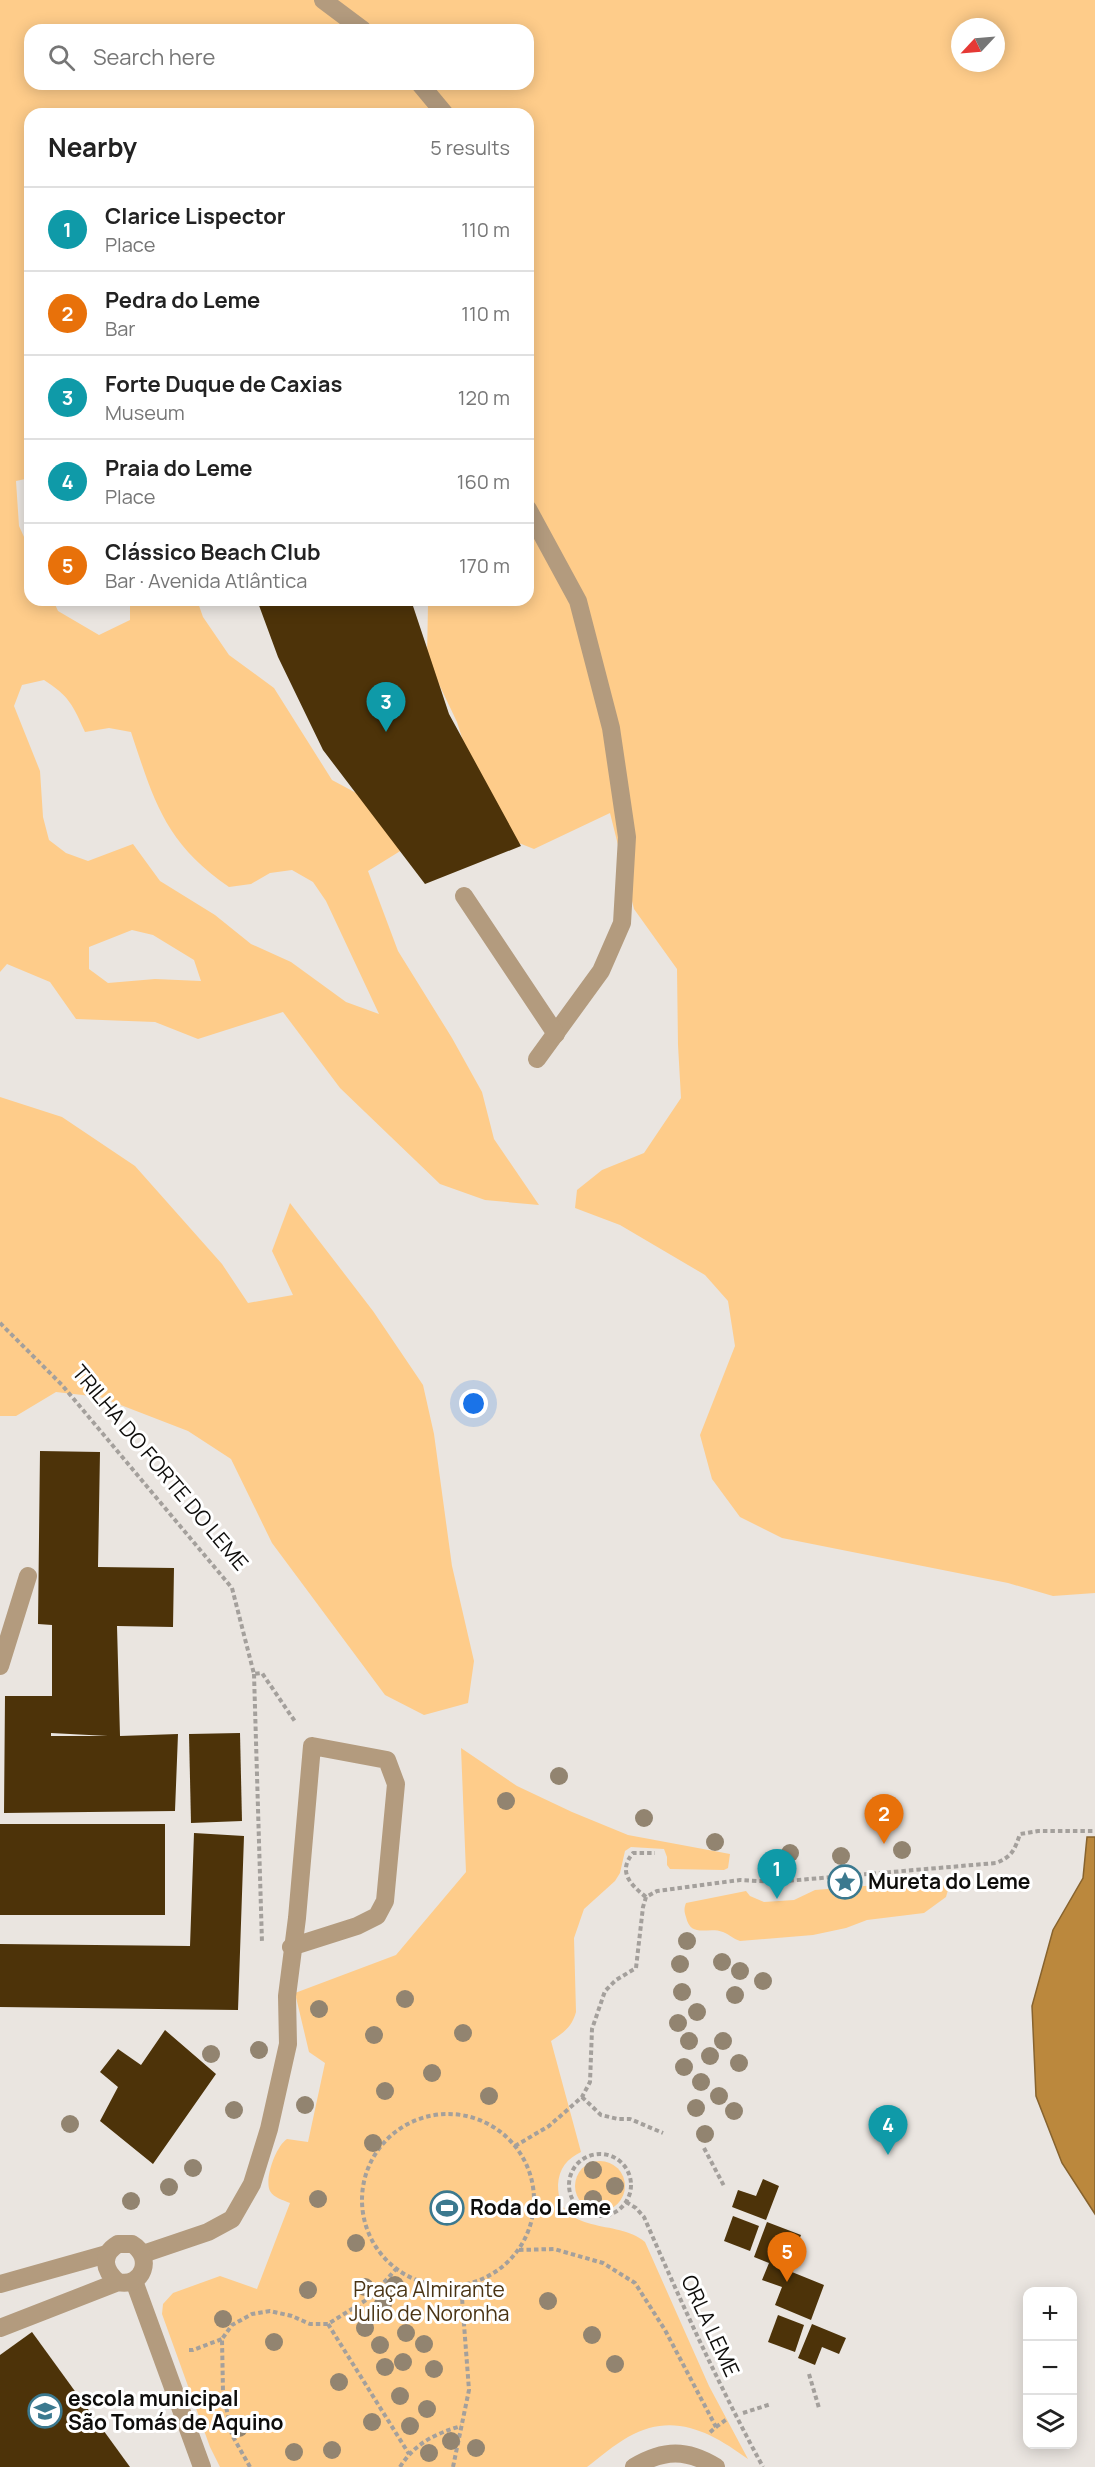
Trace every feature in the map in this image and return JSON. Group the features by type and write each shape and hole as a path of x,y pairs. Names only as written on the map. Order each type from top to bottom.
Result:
{"street":[{"path":"323,0 355,24"},
{"path":"425,90 440,108"},
{"path":"534,520 578,602 611,728 627,837 622,923 601,971 537,1059"},
{"path":"464,896 556,1034"},
{"path":"0,1666 28,1576"},
{"path":"143,2254 208,2232 232,2219 252,2184 269,2129 288,2044 286,1996 291,1947 297,1918 312,1746 387,1760 396,1784 385,1901 377,1916 357,1926 291,1947"},
{"path":"0,2327 126,2281 142,2274 145,2264 139,2248 125,2242 111,2248 105,2265 109,2275 126,2281 202,2467"},
{"path":"0,2284 108,2254"},
{"path":"634,2467 644,2461 677,2452 698,2456 716,2467"}],"path":[{"name":"TRILHA DO FORTE DO LEME","path":"0,1323 62,1384 232,1588 254,1674 262,1950"},
{"path":"254,1674 262,1674 312,1746"},
{"path":"646,1897 657,1891 740,1880 775,1882 996,1863 1008,1858 1015,1850 1020,1834 1038,1831 1095,1831"},
{"path":"646,1897 631,1885 626,1875 628,1858 633,1853 655,1853"},
{"path":"515,2146 549,2126 582,2097 590,2082 592,2029 605,1991 616,1980 636,1968 646,1897"},
{"path":"582,2097 601,2115 630,2119 663,2133"},
{"path":"437,2114 466,2116 494,2127 515,2146 529,2170 535,2198 531,2226 519,2250 500,2270 475,2283 447,2287 420,2282 396,2269 377,2249 365,2222 362,2193 369,2164 386,2140 410,2123 437,2114"},
{"path":"704,2148 724,2186"},
{"path":"590,2155 612,2156 627,2170 631,2181 626,2202 621,2209 602,2217 584,2212 571,2197 570,2178 574,2168 590,2155"},
{"name":"ORLA LEME","path":"626,2202 644,2217 688,2318 735,2416 763,2467"},
{"path":"519,2250 554,2249 603,2263 635,2283 665,2330 716,2427"},
{"path":"250,2467 232,2435 223,2392 222,2339 232,2325 252,2314 270,2311 292,2316 310,2324 328,2324 371,2297 396,2269"},
{"path":"453,2467 468,2390 461,2285"},
{"path":"328,2324 409,2454"},
{"path":"809,2374 819,2408"},
{"path":"743,2413 771,2404"},
{"path":"708,2434 727,2419"},
{"path":"400,2467 409,2454 437,2433 461,2426"}],"green space":[{"path":"0,0 1095,0 1095,1593 1053,1596 1008,1583 782,1538 740,1517 712,1479 700,1435 735,1346 728,1301 705,1275 620,1225 575,1208 577,1190 602,1170 644,1153 681,1098 677,969 634,909 610,813 534,849 506,838 484,806 457,722 427,659 428,606 534,606 534,108 24,108 24,479 16,481 19,526 24,537 24,606 56,606 58,611 99,635 130,620 130,606 199,606 203,617 229,655 274,688 332,780 373,802 410,845 368,871 398,951 452,1038 482,1092 494,1139 539,1205 485,1200 440,1184 340,1088 283,1012 198,1039 155,1022 76,1019 50,982 7,964 0,972","holes":["44,680 69,702 85,732 109,728 131,732 155,800 165,819 176,837 207,871 229,887 251,884 270,873 292,870 313,882 326,901 379,1014 346,1002 291,962 251,944 215,915 160,881 133,844 88,861 66,853 49,840 43,817 40,771 14,706 22,685","132,930 153,935 194,960 201,981 155,979 108,983 89,969 89,947"]},
{"path":"0,1097 62,1117 135,1166 222,1264 248,1303 293,1295 272,1251 290,1203 373,1311 423,1385 434,1434 452,1566 474,1661 468,1703 424,1715 385,1695 272,1543 231,1459 188,1431 100,1397 56,1392 16,1416 0,1416"},
{"name":"Praça Almirante Julio de Noronha","path":"461,1748 517,1786 628,1835 730,1854 728,1868 724,1870 670,1869 664,1849 631,1847 625,1851 620,1873 615,1881 584,1909 574,1938 576,2012 569,2026 551,2041 581,2152 568,2161 562,2169 558,2185 561,2201 568,2212 578,2220 620,2230 645,2242 709,2386 748,2459 706,2433 676,2425 645,2429 628,2437 587,2467 220,2467 210,2447 162,2314 163,2304 173,2293 220,2276 257,2289 290,2203 276,2197 270,2191 269,2179 272,2163 279,2148 287,2139 308,2142 325,2063 309,2052 295,1993 396,1955 466,1872"},
{"path":"951,1879 946,1897 924,1913 867,1920 846,1928 813,1935 740,1941 723,1932 692,1928 688,1924 685,1911 686,1903 746,1891 750,1896 764,1902 794,1900 815,1890"},
{"path":"600,2161 614,2165 621,2172 625,2186 621,2200 614,2207 600,2211 586,2207 579,2200 575,2186 579,2172 586,2165"}],"shaded area":[{"path":"1087,1837 1095,1837 1095,2214 1062,2163 1036,2096 1032,2006 1053,1930 1083,1878"}],"building":[{"path":"259,606 413,606 449,714 521,846 425,884 323,750 278,657"},
{"path":"40,1451 100,1452 98,1567 174,1568 173,1627 117,1626 120,1736 178,1734 175,1811 4,1813 5,1696 52,1696 52,1625 38,1624","holes":["51,1733 108,1736 51,1736"]},
{"path":"240,1733 242,1821 191,1823 189,1734"},
{"path":"0,1824 165,1824 165,1915 0,1915"},
{"path":"194,1833 244,1836 238,2010 0,2007 0,1944 190,1946"},
{"path":"165,2030 216,2074 153,2164 100,2121 118,2087 100,2072 118,2049 141,2065"},
{"path":"763,2179 779,2186 766,2220 732,2207 738,2190 756,2196"},
{"path":"733,2216 759,2226 750,2251 724,2241"},
{"path":"767,2222 801,2235 787,2270 824,2285 811,2320 775,2305 782,2287 762,2280 769,2263 754,2257"},
{"path":"778,2315 804,2325 795,2352 768,2342"},
{"path":"812,2324 846,2338 839,2354 822,2347 815,2365 798,2358"},
{"name":"escola municipal São Tomás de Aquino","path":"32,2332 130,2467 0,2467 0,2355"}],"place":[{"name":"Forte Duque de Caxias","path":"386,732"},
{"name":"Pedra do Leme","path":"884,1844"},
{"name":"Mureta do Leme","path":"845,1882"},
{"name":"Clarice Lispector","path":"777,1899"},
{"name":"Praia do Leme","path":"888,2155"},
{"name":"Roda do Leme","path":"447,2208"},
{"name":"Clássico Beach Club","path":"787,2282"},
{"name":"escola municipal São Tomás de Aquino","path":"45,2411"}]}
